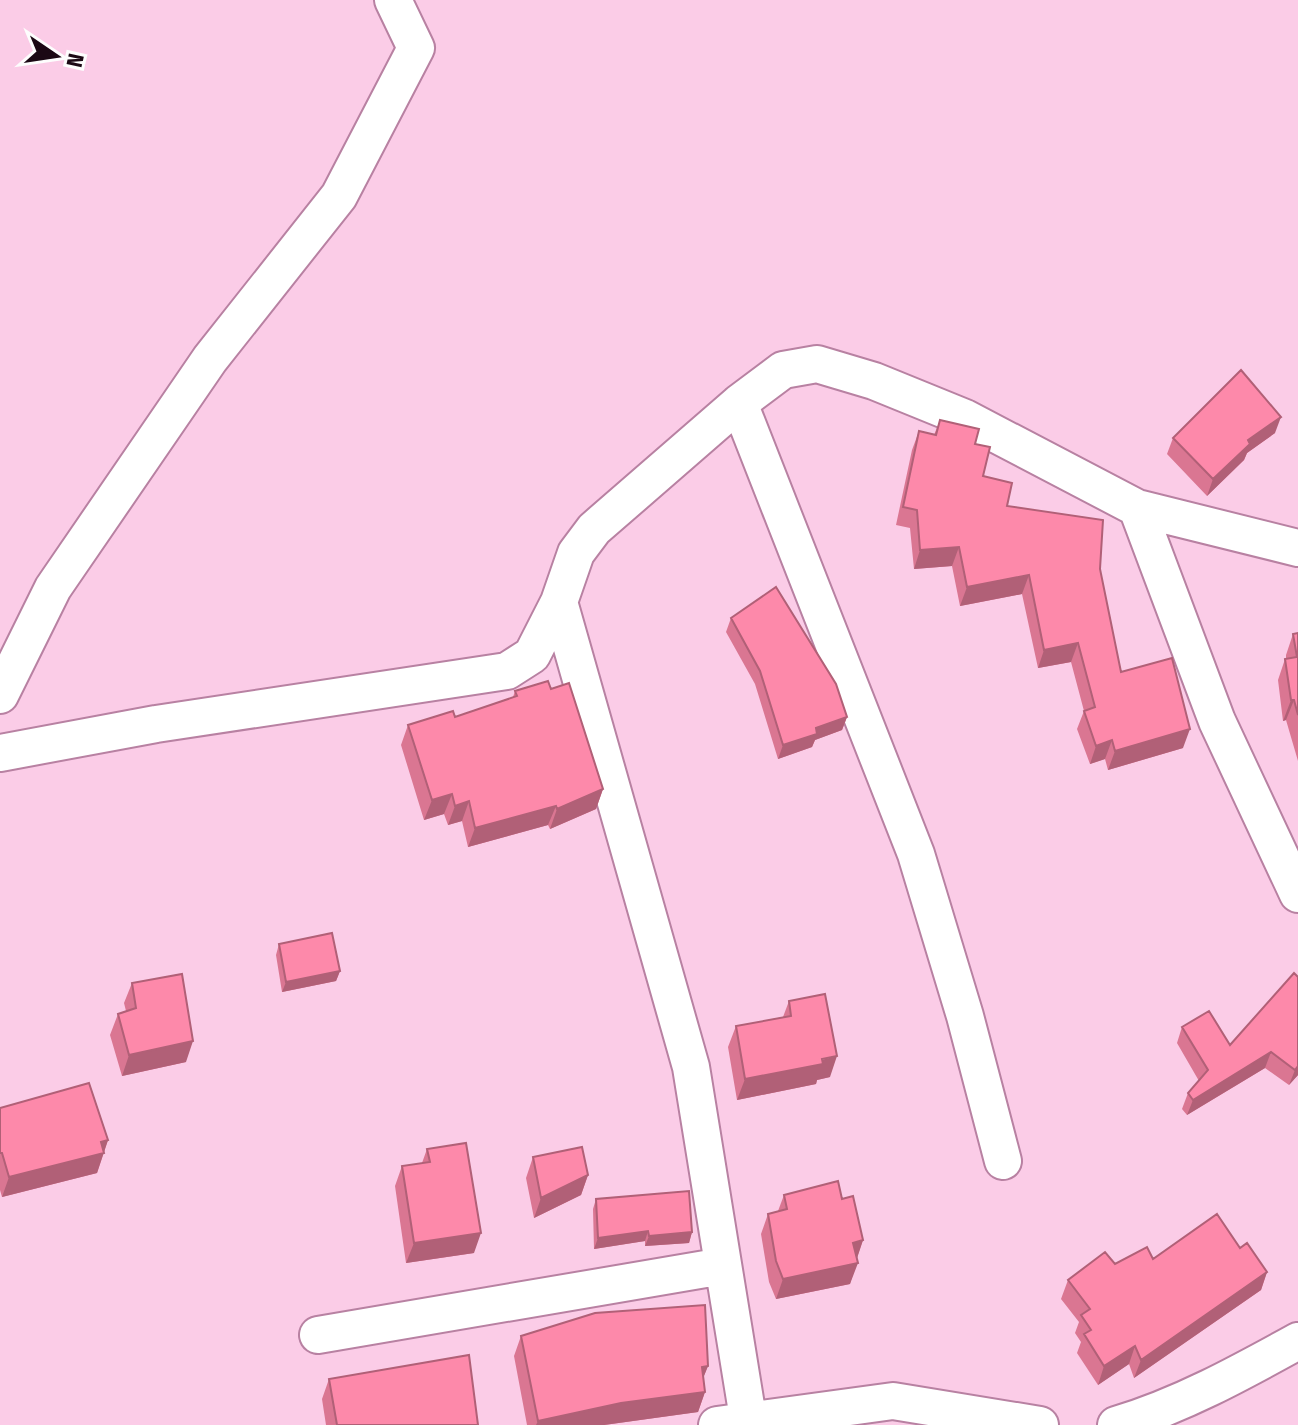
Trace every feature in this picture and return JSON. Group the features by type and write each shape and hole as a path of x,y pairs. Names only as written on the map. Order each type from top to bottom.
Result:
{"street":[{"path":"0,695 62,576 210,359 339,196 416,48 393,0"},
{"path":"0,753 156,724 507,671 532,655 559,602 576,553 594,529 739,403 783,370 817,364 874,381 965,418 1137,508 1298,548"},
{"path":"739,403 916,854 965,1016 1003,1161"},
{"path":"1137,508 1217,721 1298,894"},
{"path":"559,602 691,1067 723,1266 732,1422 893,1401 1040,1425"},
{"path":"318,1335 723,1266"},
{"path":"1116,1425 1147,1416 1236,1375 1298,1341"}],"building":[{"path":"1241,370 1281,417 1248,440 1250,444 1213,479 1173,438"},
{"path":"940,420 979,429 975,444 990,447 983,476 1012,483 1007,506 1103,520 1100,569 1121,672 1172,658 1190,729 1115,751 1112,740 1096,746 1084,711 1095,707 1078,643 1044,650 1029,575 967,587 959,547 920,550 917,510 903,507 919,431 936,435"},
{"path":"776,587 836,684 847,717 816,728 817,734 783,745 760,671 731,618"},
{"path":"1298,633 1298,715 1294,700 1291,700 1285,659 1297,657 1293,634"},
{"path":"548,681 551,689 569,683 603,789 557,809 556,806 475,828 469,801 455,806 452,794 432,800 408,725 453,711 455,717 517,696 515,691"},
{"path":"332,933 340,971 286,982 279,944"},
{"path":"1294,973 1298,977 1298,1066 1295,1070 1271,1052 1193,1100 1188,1093 1208,1070 1182,1027 1209,1011 1230,1045"},
{"path":"182,974 193,1041 129,1055 118,1014 136,1008 132,983"},
{"path":"825,994 837,1056 822,1059 823,1064 745,1079 736,1026 791,1016 789,1001"},
{"path":"89,1083 108,1140 101,1142 104,1153 9,1177 0,1153 0,1108"},
{"path":"466,1143 481,1233 414,1243 402,1166 430,1162 427,1149"},
{"path":"582,1147 588,1175 541,1198 533,1157"},
{"path":"838,1181 842,1199 853,1196 863,1240 853,1243 858,1263 783,1279 776,1261 768,1214 787,1209 784,1195"},
{"path":"689,1191 692,1232 649,1236 648,1231 598,1238 596,1199"},
{"path":"1217,1214 1240,1248 1247,1243 1267,1272 1141,1360 1135,1346 1104,1366 1084,1334 1091,1330 1081,1315 1090,1309 1068,1280 1105,1252 1115,1264 1147,1247 1153,1259"},
{"path":"705,1305 708,1366 702,1367 705,1392 621,1403 538,1421 521,1336 595,1313"},
{"path":"469,1355 478,1425 337,1425 329,1379"}]}
